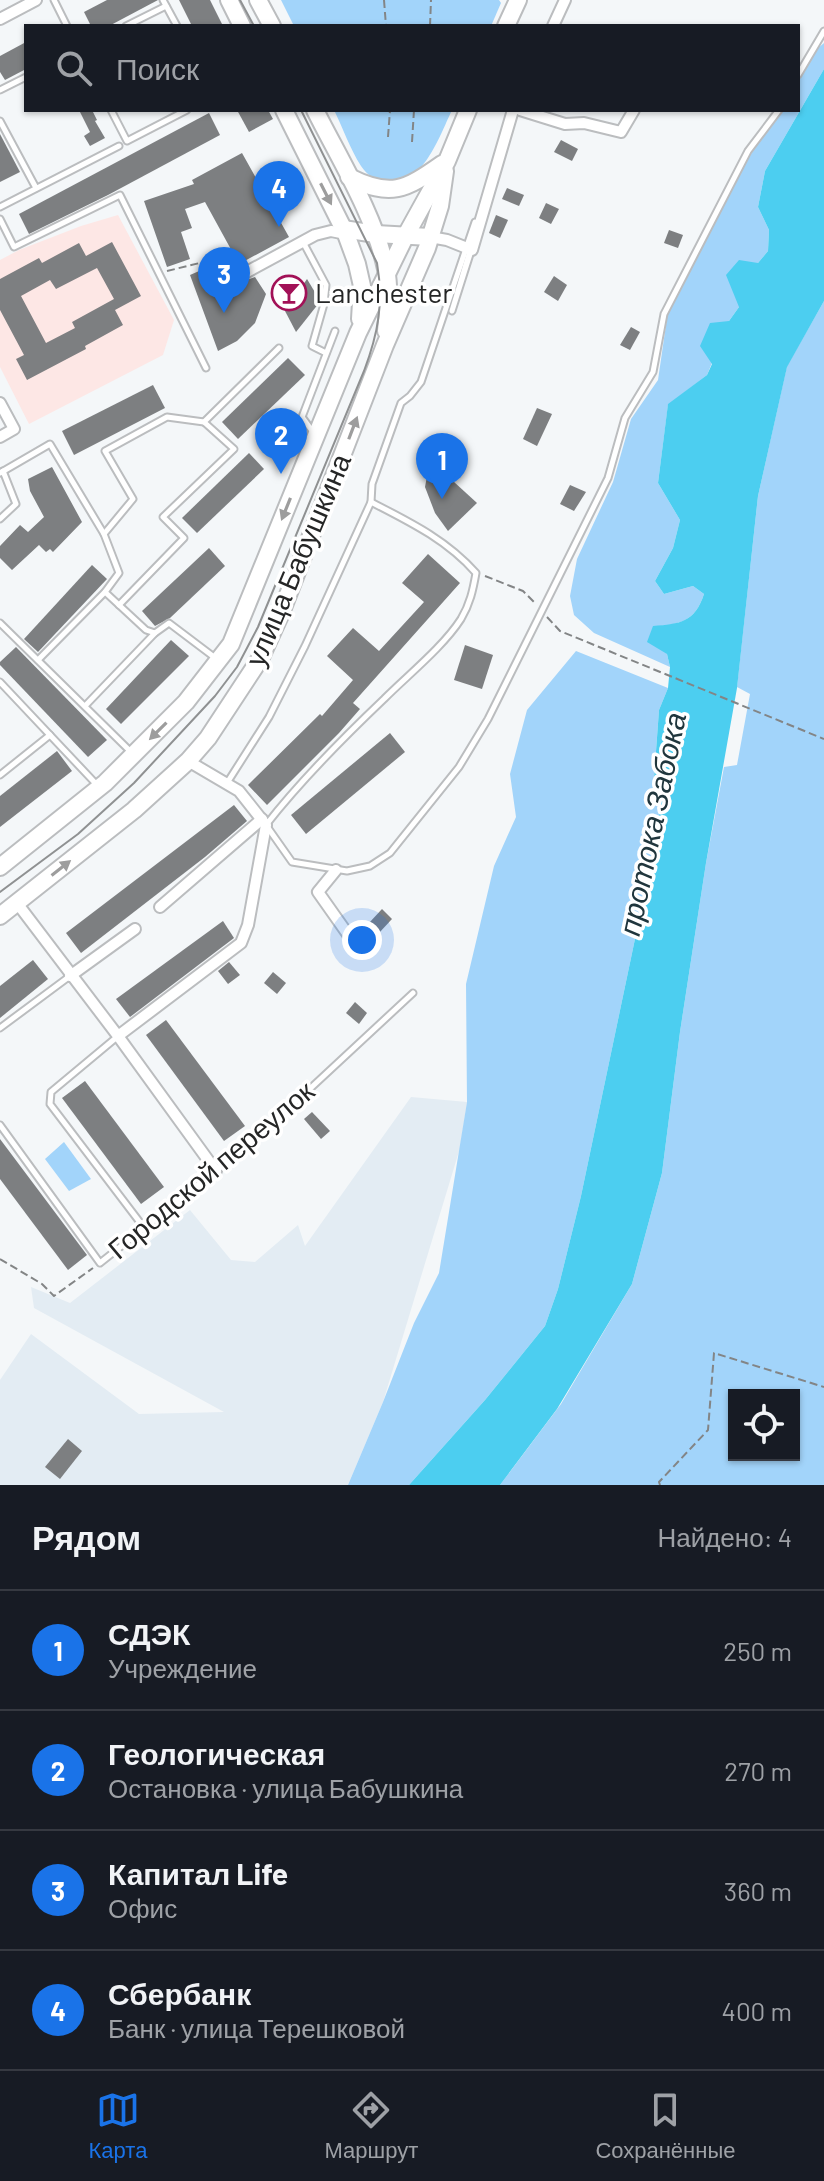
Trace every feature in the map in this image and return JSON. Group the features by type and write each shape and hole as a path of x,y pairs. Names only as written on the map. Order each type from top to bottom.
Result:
{"main road":[{"path":"229,0 241,24"},
{"path":"258,0 271,24"},
{"path":"507,24 518,0"},
{"path":"285,112 345,232 361,277 358,333"},
{"path":"316,112 376,234 387,273 385,345"},
{"name":"улица Бабушкина","path":"0,867 100,788 186,702 231,644 358,333 406,235 447,161 467,112"},
{"path":"349,177 378,189 395,189 420,180 447,161"},
{"name":"улица Бабушкина","path":"0,916 134,810 188,761 208,738 260,659 430,237 440,206 447,161"},
{"path":"345,232 430,237"}],"street":[{"path":"0,19 36,0"},
{"path":"554,24 565,0"},
{"path":"430,237 472,250 512,112"},
{"path":"526,112 565,124 584,123 621,132 633,112"},
{"path":"245,273 302,241 331,231 345,232"},
{"path":"0,403 14,429 0,437"},
{"path":"118,1036 241,943 248,925 264,822 239,791 188,761"},
{"path":"160,907 264,822"},
{"path":"336,870 318,892 354,943"},
{"path":"17,903 216,1171"},
{"path":"70,976 135,929"}],"lane":[{"path":"54,0 66,24"},
{"path":"129,24 164,3 176,24"},
{"path":"800,72 824,31"},
{"path":"0,90 24,78"},
{"path":"112,112 127,141 183,112"},
{"path":"472,250 452,311 512,112"},
{"path":"226,783 269,717 371,502 372,484 401,403 421,382 512,112"},
{"path":"371,502 433,534 476,573 471,601 459,622 264,822 292,862 347,871 370,866 390,853 459,767 488,719 608,478 625,418 653,372 664,314 748,151 777,112"},
{"path":"0,121 36,188"},
{"path":"0,207 119,146"},
{"path":"0,219 14,247 120,195 206,368"},
{"path":"302,241 326,285 312,346 326,353"},
{"path":"316,436 302,417 335,331"},
{"path":"204,422 279,348"},
{"path":"104,534 133,499 105,451 167,417 204,422 234,449 163,517 184,538 119,605"},
{"path":"0,519 16,504 1,472 50,444 104,534 119,573 105,592 38,660"},
{"path":"105,592 146,630 155,633"},
{"path":"0,623 134,755"},
{"path":"85,706 155,633 169,623 218,660"},
{"path":"0,682 100,788"},
{"path":"0,775 50,735"},
{"path":"0,1028 70,976"},
{"name":"Городской переулок","path":"100,1263 286,1111 413,993"},
{"path":"118,1036 51,1092 50,1104 145,1229"},
{"path":"0,1125 100,1263"}],"path":[{"path":"384,0 386,24"},
{"path":"430,24 431,0"},
{"path":"388,137 390,112"},
{"path":"412,142 414,112"},
{"path":"159,273 212,260 226,271 245,273"},
{"path":"476,573 523,591 560,631 824,739"},
{"name":"Городской переулок","path":"0,1259 42,1284 54,1296 100,1263"},
{"path":"660,1485 659,1482 708,1430 714,1353 824,1387"}],"shaded area":[{"path":"281,0 499,0 501,3 492,24 293,24"},
{"path":"824,43 824,69 800,110 800,76"},
{"path":"824,69 824,301 787,367 758,496 737,688 706,863 662,1173 632,1284 557,1409 500,1485 409,1485 485,1400 545,1326 558,1289 581,1196 660,820 654,779 659,710 668,688 670,667 667,654 647,642 653,626 679,622 691,616 704,594 693,586 664,594 655,581 673,548 680,520 658,483 668,404 707,375 712,364 700,346 710,323 729,321 739,307 726,275 739,260 758,263 768,251 769,230 758,207 765,171"},
{"path":"335,112 451,112 420,169 399,182 372,177 361,166"},
{"path":"778,112 799,112 765,171 758,207 769,230 768,251 758,263 739,307 729,321 707,375 668,405 658,483 680,520 673,548 655,581 664,594 693,586 704,594 696,611 685,620 653,627 670,667 594,633 574,615 570,596 577,559 613,482 631,419 658,380 668,311 747,160"},
{"path":"118,215 174,320 163,355 29,424 0,367 0,260 81,226"},
{"path":"824,301 824,1485 500,1485 561,1404 632,1284 662,1173 706,863 724,767 737,765 750,694 737,687 758,496 787,366"},
{"path":"576,651 668,688 659,710 654,778 660,820 581,1196 558,1289 545,1326 485,1400 409,1485 348,1485 414,1323 439,1273 467,1102 466,984 494,866 516,817 510,774 527,710"},
{"path":"411,1097 467,1102 460,1148 383,1402 348,1485 0,1485 0,1380 31,1334 139,1414 224,1412 34,1308 31,1287 70,1303 190,1210 231,1260 255,1262 298,1225 305,1246"},
{"path":"64,1142 91,1179 69,1191 45,1159"}],"building":[{"path":"107,0 158,0 113,24 90,24 84,12"},
{"path":"179,0 210,0 222,24 191,24"},
{"path":"24,43 24,70 5,80 0,72 0,56"},
{"path":"80,112 93,112 105,138 90,146 84,136 90,132"},
{"path":"238,112 269,112 273,119 249,132"},
{"path":"209,113 220,135 29,234 19,214"},
{"path":"0,134 20,172 0,182"},
{"path":"561,140 578,149 572,161 554,152"},
{"path":"242,153 289,237 239,264 205,202 185,209 192,228 181,232 190,259 167,267 144,201 194,184 192,180"},
{"path":"507,188 524,195 519,206 502,199"},
{"path":"546,203 559,209 551,224 539,218"},
{"path":"496,215 508,220 500,238 489,233"},
{"path":"669,230 683,235 678,248 664,243"},
{"path":"112,242 141,296 115,310 123,325 85,346 86,349 27,380 16,359 24,355 0,310 0,279 39,258 42,263 79,243 86,256","holes":["97,268 114,299 72,322 75,328 46,343 21,296 50,280 56,289"]},
{"path":"206,268 225,295 255,277 266,294 255,323 237,341 218,351 190,275"},
{"path":"554,276 567,285 558,301 544,292"},
{"path":"307,279 319,303 296,332 285,311"},
{"path":"631,327 640,332 630,350 620,345"},
{"path":"288,358 305,375 238,439 222,422"},
{"path":"153,385 165,408 74,455 62,431"},
{"path":"537,408 552,414 537,446 523,439"},
{"path":"249,453 264,469 197,533 182,518"},
{"path":"430,460 477,503 448,531 435,513 425,487"},
{"path":"52,467 82,522 53,552 50,549 46,552 39,545 12,570 0,558 0,546 20,525 28,532 44,517 30,491 28,479"},
{"path":"570,485 586,492 574,511 560,504"},
{"path":"209,548 225,566 170,618 155,626 142,611"},
{"path":"428,554 460,583 353,703 360,709 267,805 248,785 320,714 322,716 353,680 327,656 353,628 379,651 424,602 402,583"},
{"path":"92,565 107,579 38,652 24,639"},
{"path":"171,640 189,656 121,724 106,709"},
{"path":"465,645 493,655 482,689 454,680"},
{"path":"16,647 107,740 88,757 0,665"},
{"path":"390,733 405,752 306,834 291,815"},
{"path":"57,751 72,771 0,827 0,796"},
{"path":"234,805 247,821 81,953 66,933"},
{"path":"382,909 392,919 379,933 369,923"},
{"path":"223,921 234,938 130,1017 116,999"},
{"path":"33,960 48,979 0,1018 0,986"},
{"path":"229,962 240,975 228,984 218,971"},
{"path":"273,972 286,983 277,994 264,983"},
{"path":"355,1002 367,1013 359,1024 346,1013"},
{"path":"166,1020 245,1126 224,1141 146,1035"},
{"path":"85,1081 164,1187 141,1204 62,1098"},
{"path":"312,1112 330,1131 321,1139 304,1119"},
{"path":"0,1139 87,1255 68,1270 0,1179"},
{"path":"68,1439 82,1451 60,1479 45,1467"}],"tram line":[{"path":"240,0 253,24"},
{"path":"0,892 78,834 134,783 215,696 237,667 258,627 364,371 378,318 380,292 377,263 302,112"}],"place":[{"name":"Сбербанк","path":"279,227"},
{"name":"Lanchester","path":"289,293"},
{"name":"Капитал Life","path":"224,313"},
{"name":"Геологическая","path":"281,474"},
{"name":"СДЭК","path":"442,499"}],"water label":[{"name":"протока Забока","path":"653,824"}]}
